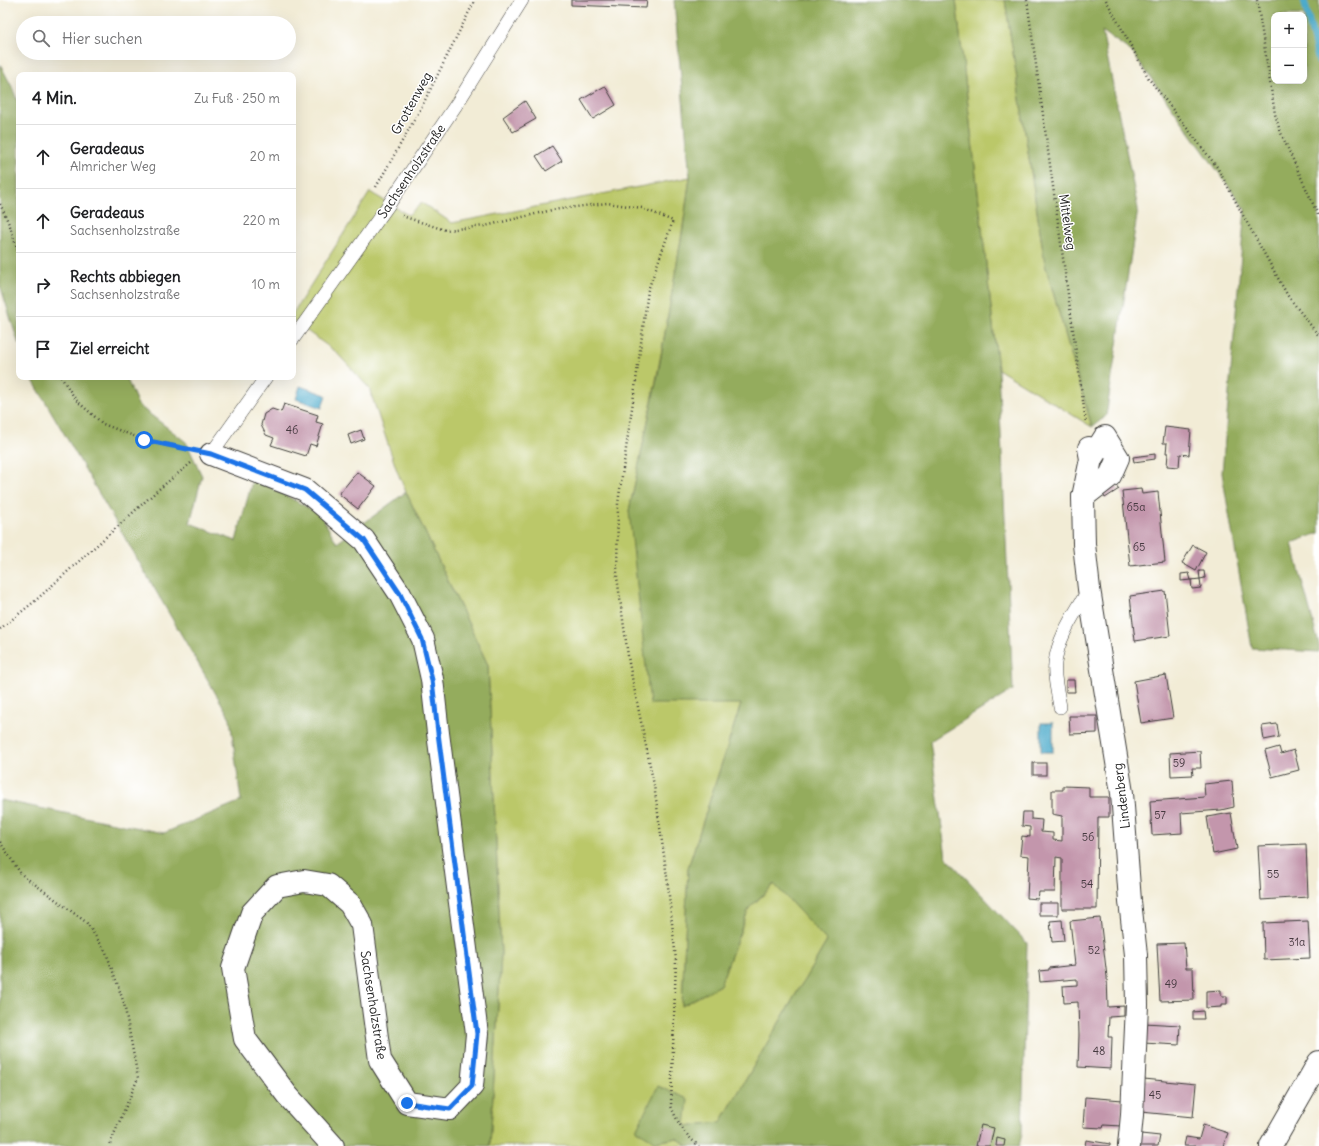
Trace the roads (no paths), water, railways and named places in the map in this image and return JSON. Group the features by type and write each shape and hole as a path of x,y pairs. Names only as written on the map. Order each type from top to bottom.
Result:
{"street":[{"name":"Lindenberg","path":"1090,453 1104,437 1118,458 1110,476 1083,497 1084,544 1089,589 1122,793 1130,901 1136,955 1136,1037 1129,1146"},
{"name":"Sachsenholzstraße","path":"211,454 305,490 364,540 400,594 410,613 422,639 432,680 477,1034 472,1086 450,1109 407,1103 380,1060 362,925 350,904 328,885 304,881 277,886 252,913 233,968 245,1039 287,1095 332,1146"},
{"path":"1271,1146 1319,1062"}],"lane":[{"name":"Sachsenholzstraße","path":"296,335 385,209 460,99 522,0"},
{"path":"211,454 264,380"},
{"path":"1060,707 1055,665 1058,651 1065,631 1089,589"}],"water":[{"path":"300,386 326,395 322,408 296,399"},
{"path":"1041,723 1053,723 1053,752 1041,752"}],"waterway":[{"path":"1304,0 1319,62"}]}
